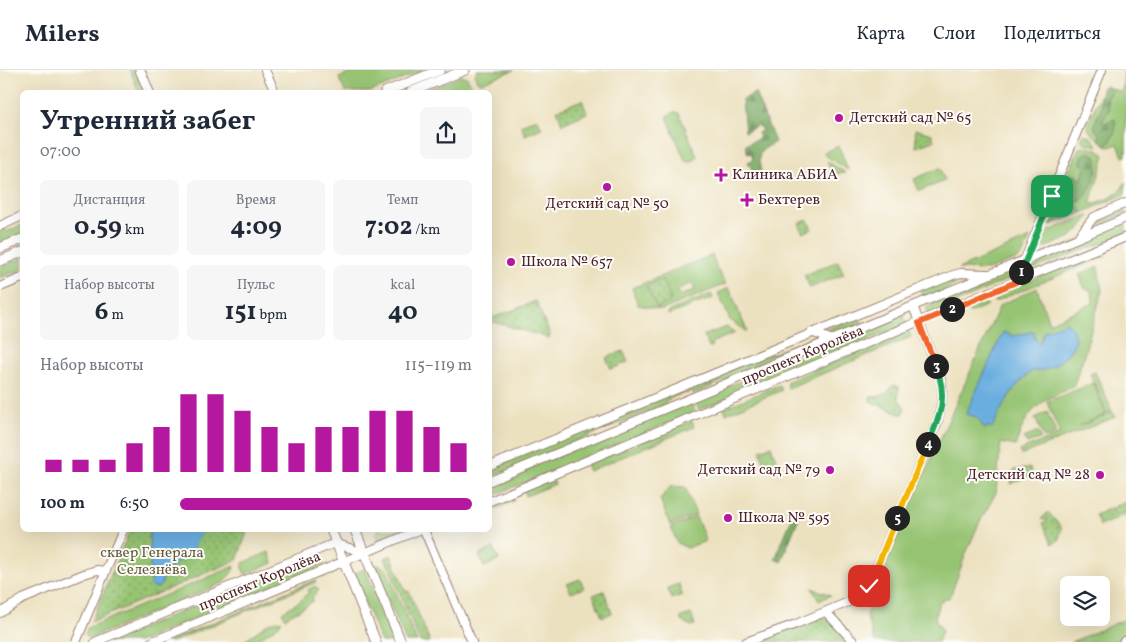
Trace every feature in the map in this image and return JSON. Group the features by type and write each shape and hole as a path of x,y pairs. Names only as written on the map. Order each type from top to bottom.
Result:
{"main road":[{"path":"140,70 148,90"},
{"path":"390,90 440,70"},
{"path":"416,90 465,70"},
{"path":"0,248 20,240"},
{"path":"0,261 20,253"},
{"path":"332,532 376,642"},
{"path":"356,532 400,642"}],"street":[{"path":"265,70 273,90"},
{"path":"1016,282 1102,70"},
{"path":"1077,238 1094,217 1126,203"},
{"path":"0,226 20,217"},
{"name":"проспект Королёва","path":"492,479 1126,218"},
{"name":"проспект Королёва","path":"492,500 1126,237"},
{"path":"492,465 957,273 990,275"},
{"path":"0,287 20,279"},
{"path":"746,642 826,612 858,598 865,592 934,431 941,407 943,390 941,380 913,306"},
{"path":"811,332 833,340"},
{"path":"76,642 122,532"},
{"path":"425,532 472,642"},
{"name":"проспект Королёва","path":"151,642 408,533"},
{"path":"336,542 364,553"},
{"name":"проспект Королёва","path":"95,642 336,542"},
{"path":"0,613 23,599 89,572 97,570 106,571"},
{"path":"826,612 854,642"}],"green space":[{"path":"130,70 134,70 143,90 138,90"},
{"path":"358,70 425,70 375,90 344,90 339,78"},
{"path":"477,70 514,70 481,83 477,81 475,76"},
{"path":"1124,70 1126,70 1126,156 1123,157 1118,144 1109,147 1106,145 1112,140 1108,121 1105,124 1102,121 1109,110 1107,98 1112,89 1122,92"},
{"path":"462,76 467,77 474,90 426,90"},
{"path":"1106,86 1112,89 1107,98 1109,110 1102,121 1105,123 1113,119 1115,120 1116,127 1113,137 1106,145 1099,140 1100,135 1095,127 1095,121 1101,108 1102,90"},
{"path":"755,93 775,142 762,151 759,156 761,171 754,174 748,162 753,159 751,153 748,154 745,145 760,138 758,133 762,131 759,125 745,132 742,100"},
{"path":"1100,95 1101,108 1097,116 1095,129 1100,135 1099,140 1086,128"},
{"path":"582,100 587,113 562,124 557,110"},
{"path":"675,112 679,113 697,156 696,159 689,162 685,160 667,117"},
{"path":"537,118 542,128 525,135 521,125"},
{"path":"915,129 932,134 934,141 916,147"},
{"path":"1084,134 1091,137 1098,146 1084,143 1081,139"},
{"path":"839,146 848,170 825,155 824,152"},
{"path":"1081,147 1098,149 1105,156 1090,203 1093,204 1110,198 1119,192 1126,182 1125,194 1082,213 1073,203 1097,171 1095,155 1086,166 1082,180 1069,176 1066,179"},
{"path":"1088,152 1094,155 1097,160 1097,167 1093,183 1085,197 1081,201 1074,203 1082,213 1050,225 1047,224 1066,179 1069,176 1075,175 1082,180 1085,166 1081,163 1082,156"},
{"path":"827,161 846,173 832,174"},
{"path":"940,168 945,181 919,191 914,179"},
{"path":"1126,211 1126,214 1088,230 1095,220 1104,217 1105,220"},
{"path":"1088,215 1078,231 1069,238 1043,248 1036,247 1039,235"},
{"path":"808,220 812,229 803,233 799,223"},
{"path":"1126,221 1126,234 1025,272 1030,261"},
{"path":"20,226 20,237 0,246 0,229 4,228 6,232"},
{"path":"1030,238 1023,254 1018,259 988,270 958,269"},
{"path":"1103,251 1106,256 994,302 995,295"},
{"path":"712,255 717,269 726,284 662,310 638,305 632,288","holes":["692,283 695,290 680,296 677,290"]},
{"path":"20,259 19,275 17,271 0,278 0,267"},
{"path":"838,261 844,274 810,288 804,275"},
{"path":"1019,266 1016,276 929,315 926,307"},
{"path":"1098,267 1102,291 1073,387 1043,402 1036,408 1024,423 1016,446 1001,443 996,493 979,523 950,597 939,602 935,619 942,630 938,642 875,642 866,615 883,567 1000,305 1037,288 1049,323 1093,303 1092,291 1085,289 1079,274"},
{"path":"961,276 974,277 923,299 920,290"},
{"path":"663,279 671,299 669,299 670,302 657,308 646,286"},
{"path":"729,288 747,331 730,320 718,293"},
{"path":"711,294 713,298 668,315 669,311"},
{"path":"536,301 550,335 549,339 492,322 492,318"},
{"path":"979,302 985,302 988,305 969,313 966,307"},
{"path":"903,314 907,324 699,410 695,400"},
{"path":"859,315 862,324 838,334 823,333 823,331"},
{"path":"727,327 735,333 711,343 712,346 709,348 704,335"},
{"path":"909,331 911,337 788,388 786,382"},
{"path":"813,337 821,341 693,394 689,386"},
{"path":"623,351 628,362 611,369 606,358"},
{"path":"1095,372 1112,411 1107,413 1090,374"},
{"path":"1093,383 1106,414 1079,426 1113,412 1115,417 1021,455 1019,451 1060,434 1047,402"},
{"path":"779,385 782,390 726,414 724,408"},
{"path":"893,385 899,387 898,398 905,408 902,415 870,401 870,397 884,394"},
{"path":"686,387 688,393 686,394 685,391 680,393 665,402 666,404 492,476 492,468"},
{"path":"691,402 695,412 492,496 492,483"},
{"path":"1047,412 1056,433 1044,438 1035,418"},
{"path":"692,421 694,427 589,471 586,465"},
{"path":"1038,432 1041,438 1027,444 1024,438"},
{"path":"771,446 778,463 767,465 764,464 760,450"},
{"path":"1030,468 1032,474 1011,484 1014,470"},
{"path":"552,479 555,484 526,496 524,490"},
{"path":"671,486 685,487 696,515 670,525 660,499"},
{"path":"512,495 514,501 492,510 492,503"},
{"path":"1126,502 1126,509 1124,510 1126,515 1120,517 1115,506"},
{"path":"1113,507 1118,518 1100,526 1095,515"},
{"path":"1048,512 1062,528 1058,541 1052,544 1043,523 1047,521 1046,519 1041,519"},
{"path":"794,513 800,515 781,562 775,559"},
{"path":"696,517 706,541 687,548 677,543 671,527"},
{"name":"сквер Генерала Селезнёва","path":"129,532 247,532 237,560 91,622"},
{"path":"375,532 405,532 379,543"},
{"path":"494,548 499,560 484,567 479,555"},
{"path":"269,552 273,563 245,574 243,563"},
{"path":"320,554 324,565 139,642 108,642"},
{"path":"391,555 406,592 409,591 430,642 420,642 385,558"},
{"path":"378,565 387,571 417,642 406,642 374,566"},
{"path":"235,566 223,583 89,639 85,635 87,628"},
{"path":"365,569 395,642 381,642 353,574"},
{"path":"580,579 584,588 571,593 567,584"},
{"path":"315,580 316,582 172,642 166,642"},
{"path":"679,584 682,595 671,599 667,588"},
{"path":"315,586 319,590 312,598 313,601 285,618 282,612 300,601 308,593 308,590"},
{"path":"812,588 831,595 819,601"},
{"path":"604,591 612,613 602,617 593,595"},
{"path":"691,614 695,625 691,626 681,621 681,617"},
{"path":"823,617 833,623 851,642 759,642"},
{"path":"1126,619 1126,636 1112,642 1071,642 1110,626"},
{"path":"281,620 278,626 255,641 258,642 244,642 269,623"}],"water":[{"path":"1067,322 1072,328 1076,340 1069,352 1052,367 1032,371 1019,383 1000,412 992,429 988,426 986,429 984,428 976,417 967,415 966,413 1003,332 1013,336 1034,331 1035,339 1040,343 1044,331"},
{"path":"149,532 202,532 192,550 164,574 161,585 157,588 151,585"}],"place":[{"name":"Детский сад № 65","path":"839,118"},
{"name":"Клиника АБИА","path":"721,175"},
{"name":"Детский сад № 50","path":"607,187"},
{"name":"Бехтерев","path":"747,200"},
{"name":"Школа № 657","path":"511,262"},
{"name":"Детский сад № 79","path":"830,470"},
{"name":"Детский сад № 28","path":"1100,475"},
{"name":"Школа № 595","path":"728,518"}],"route":[{"path":"869,586 937,423 941,407 943,390 941,380 919,323 1016,282 1052,196"}]}
